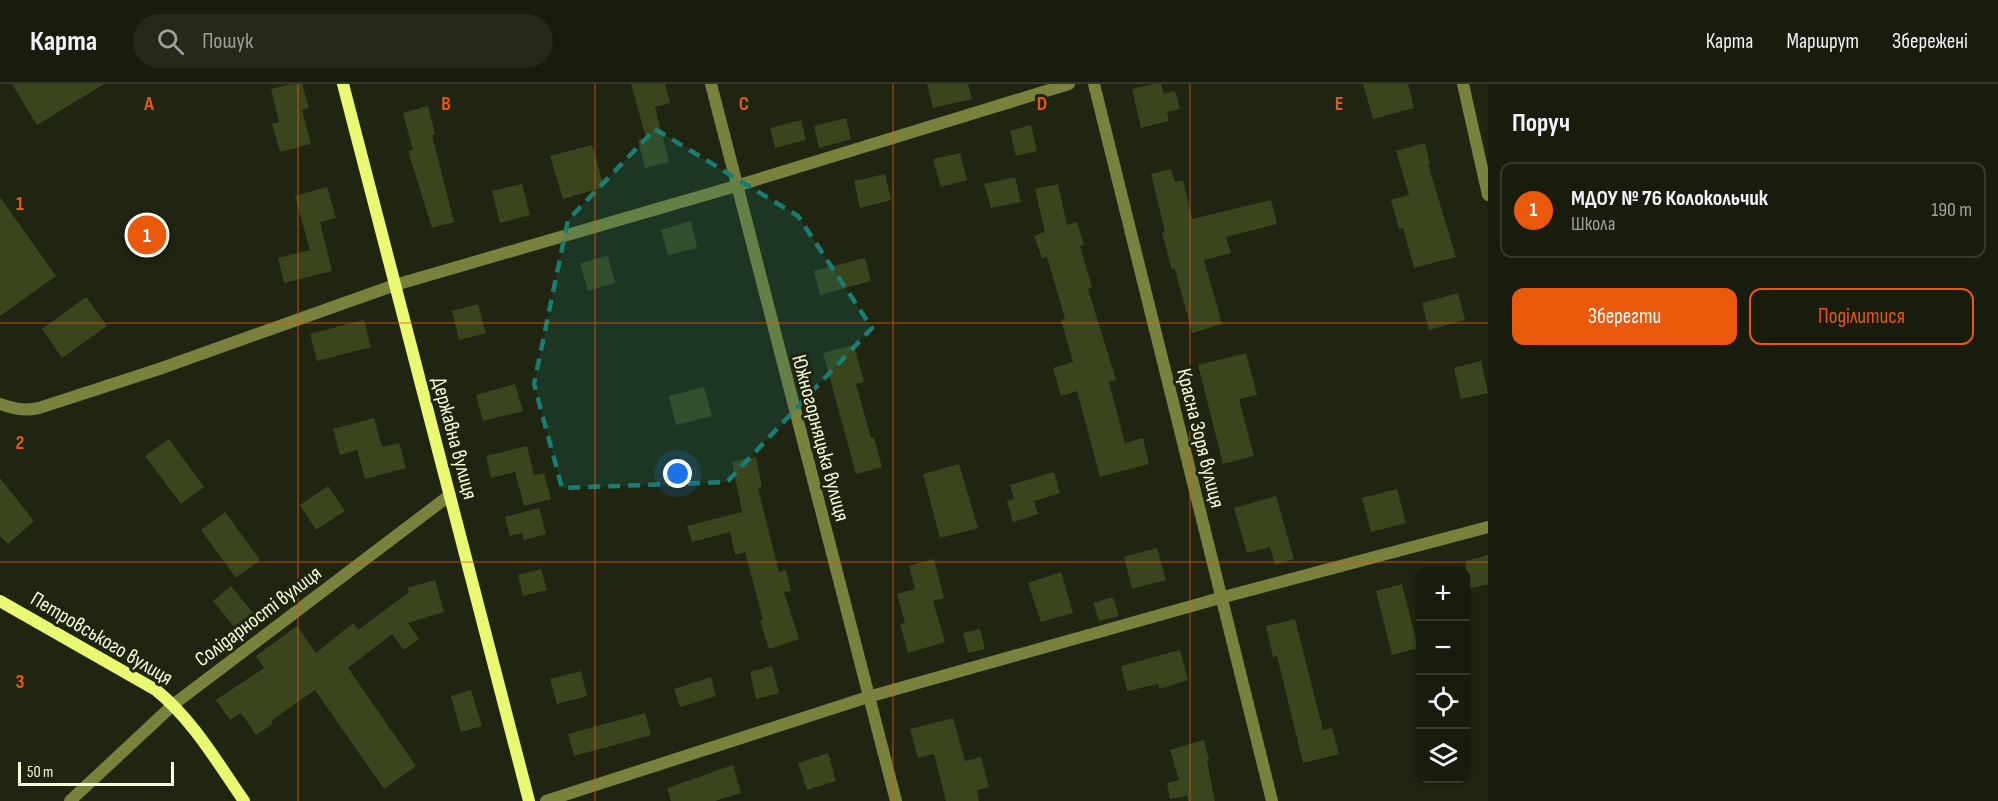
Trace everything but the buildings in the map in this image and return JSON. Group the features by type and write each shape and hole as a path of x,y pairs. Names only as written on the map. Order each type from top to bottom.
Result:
{"main road":[{"name":"Державна вулиця","path":"343,84 529,801"},
{"name":"Петровського вулиця","path":"0,601 156,690 174,704 244,801"}],"street":[{"name":"Южногорняцька вулиця","path":"711,84 868,697 897,801"},
{"path":"0,404 14,409 39,408 159,369 395,285 736,186 1069,84"},
{"name":"Красна Зоря вулиця","path":"1094,84 1272,801"},
{"path":"1462,84 1488,195"},
{"name":"Солідарності вулиця","path":"70,801 174,704 450,495"},
{"path":"546,801 868,697 1220,598 1488,527"}],"highlighted area":[{"path":"655,129 798,216 872,328 727,482 562,488 534,384 568,220"}],"place":[{"name":"МДОУ № 76 Колокольчик","path":"147,235"}]}
